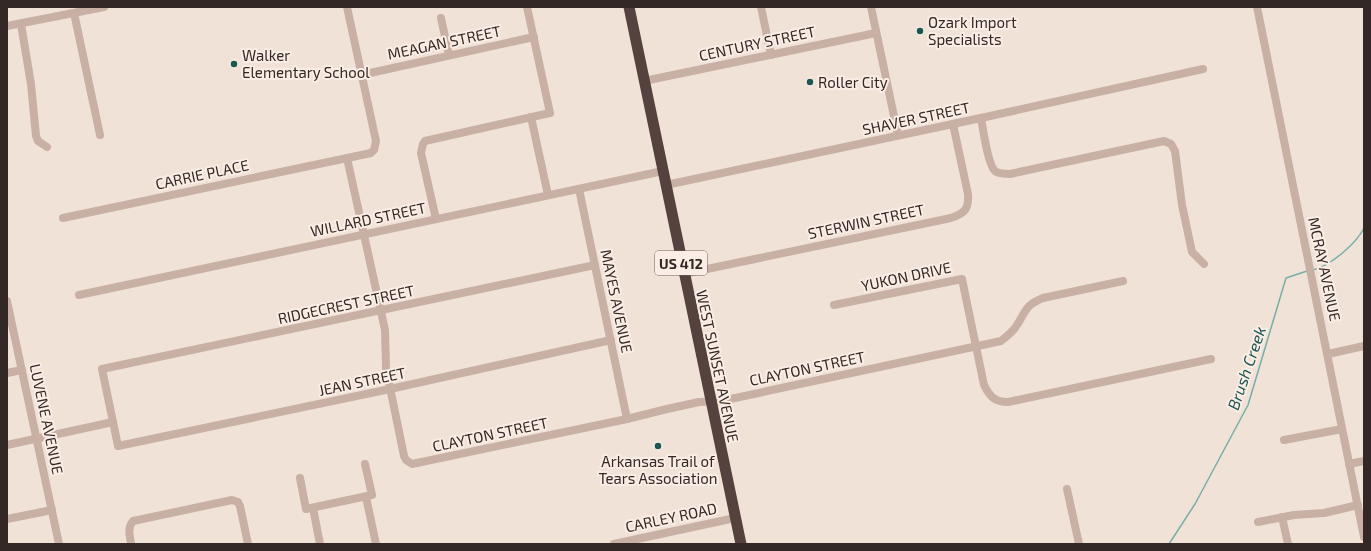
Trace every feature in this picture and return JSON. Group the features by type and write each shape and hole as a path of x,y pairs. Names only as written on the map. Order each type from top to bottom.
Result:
{"highway":[{"name":"WEST SUNSET AVENUE","path":"628,7 741,544"}],"street":[{"path":"7,26 104,7"},
{"name":"CARRIE PLACE","path":"63,218 367,154 374,150 376,142 347,7"},
{"path":"436,219 421,153 423,144 429,139 550,113 527,7"},
{"path":"761,7 771,55"},
{"path":"871,7 898,136"},
{"name":"MCRAY AVENUE","path":"1257,7 1364,537"},
{"path":"74,13 100,135"},
{"path":"441,18 449,55"},
{"path":"21,24 31,84 36,136 38,141 47,146"},
{"name":"CENTURY STREET","path":"644,81 876,33"},
{"name":"MEAGAN STREET","path":"361,75 534,37"},
{"path":"981,118 1203,69"},
{"path":"531,117 548,195"},
{"name":"SHAVER STREET","path":"666,185 981,118 990,163 994,170 1001,174 1010,174 1164,141 1171,144 1175,151 1182,205 1192,252 1204,264"},
{"name":"STERWIN STREET","path":"684,274 960,215 966,209 968,194 953,124"},
{"path":"347,158 385,330 385,359 390,389"},
{"name":"WILLARD STREET","path":"79,295 663,171"},
{"name":"MAYES AVENUE","path":"579,189 627,419"},
{"name":"RIDGECREST STREET","path":"113,422 102,369 595,265"},
{"name":"YUKON DRIVE","path":"834,305 962,279 976,346"},
{"name":"CLAYTON STREET","path":"390,389 404,456 409,463 416,464 699,402 729,400 1001,341 1016,327 1026,309 1036,301 1043,298 1123,281"},
{"name":"LUVENE AVENUE","path":"7,301 59,544"},
{"name":"JEAN STREET","path":"113,422 118,446 390,389 610,340"},
{"path":"976,346 984,385 993,399 1000,402 1008,402 1211,359"},
{"path":"1328,354 1364,346"},
{"path":"7,373 22,370"},
{"path":"7,445 113,422"},
{"path":"1284,440 1342,429"},
{"path":"1349,464 1364,461"},
{"path":"300,478 306,509 366,497 372,495 365,464"},
{"path":"1067,489 1079,544"},
{"path":"366,497 376,544"},
{"path":"131,544 129,530 133,521 232,500 238,502 240,506 248,544"},
{"path":"1258,522 1303,514 1324,513 1358,505"},
{"path":"313,508 320,544"},
{"path":"7,519 52,510"},
{"path":"1282,517 1288,544"},
{"name":"CARLEY ROAD","path":"614,544 735,518"}],"waterway":[{"name":"Brush Creek","path":"1313,270 1320,268 1342,254 1355,241 1364,228"},
{"name":"Brush Creek","path":"1169,544 1195,504 1248,405 1286,278 1307,271"}],"place":[{"name":"Ozark Import Specialists","path":"920,31"},
{"name":"Walker Elementary School","path":"234,64"},
{"name":"Roller City","path":"810,82"},
{"name":"Arkansas Trail of Tears Association","path":"658,446"}]}
